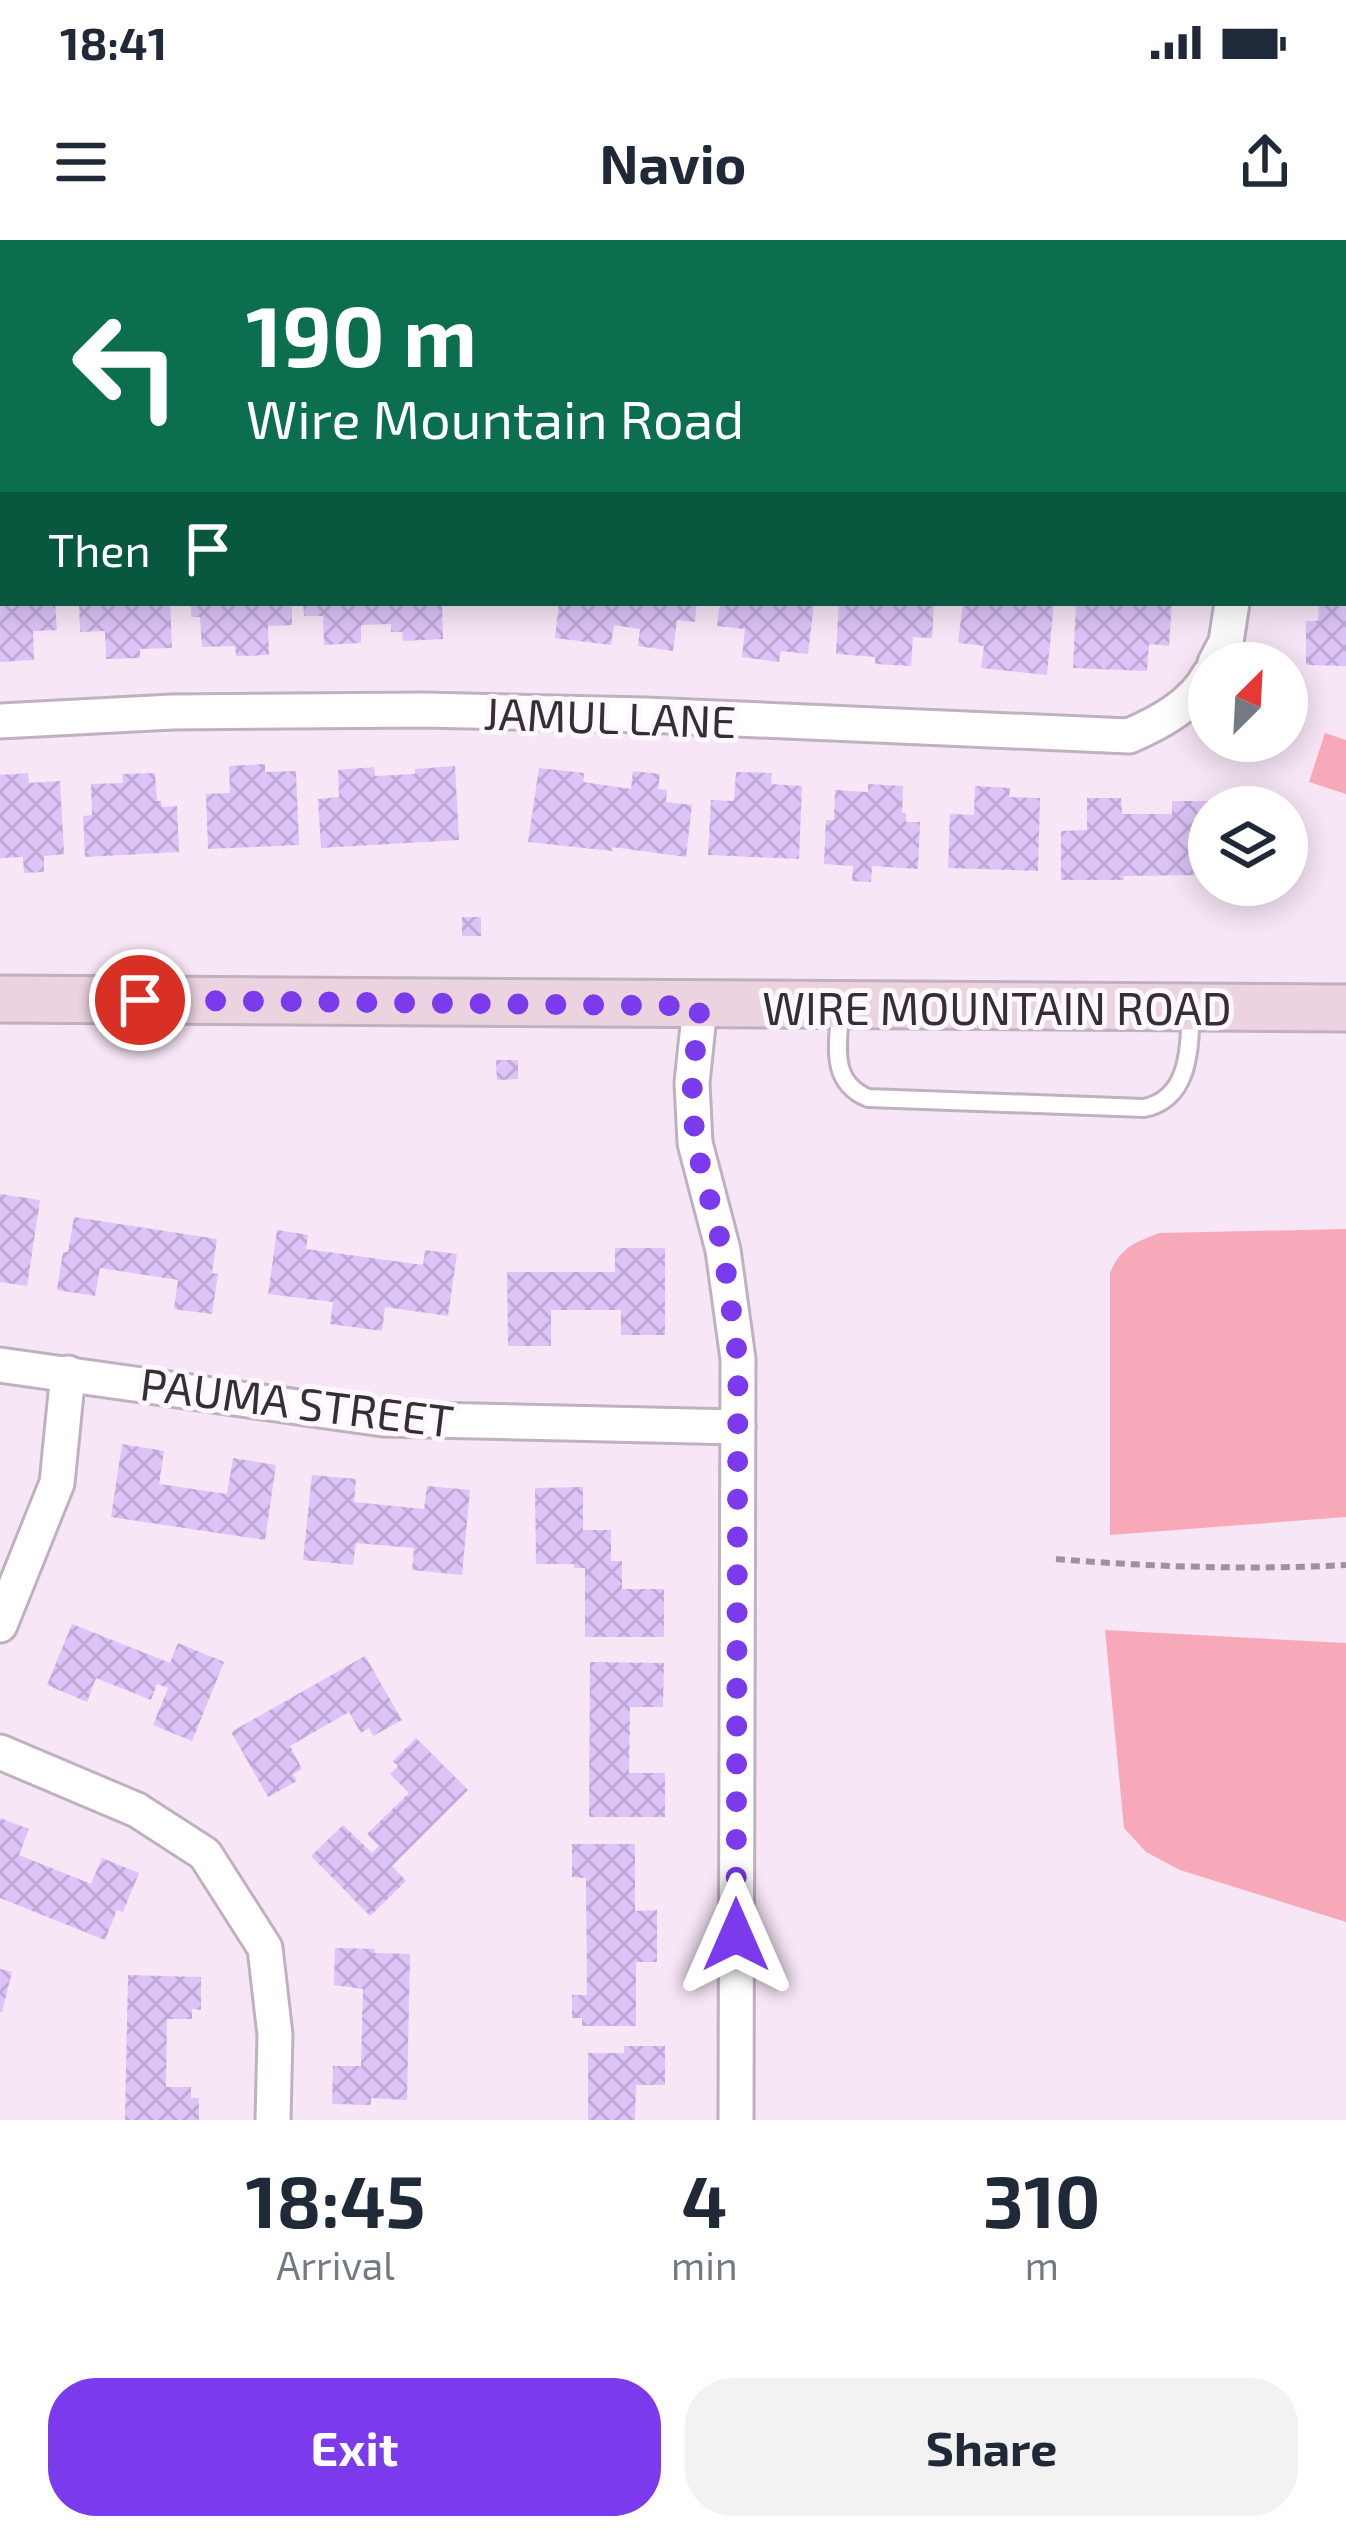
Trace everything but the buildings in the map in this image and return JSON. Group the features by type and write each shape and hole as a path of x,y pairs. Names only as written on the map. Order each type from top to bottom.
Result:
{"main road":[{"name":"WIRE MOUNTAIN ROAD","path":"0,999 1346,1008"}],"street":[{"path":"1226,642 1232,606"},
{"name":"JAMUL LANE","path":"0,721 172,712 424,710 1130,736 1163,721 1188,696"},
{"path":"700,1006 692,1083 695,1143 723,1250 738,1359 736,2120"},
{"name":"PAUMA STREET","path":"0,1365 383,1419 738,1427"},
{"path":"0,1625 57,1483 68,1373"},
{"path":"0,1752 137,1810 205,1854 265,1948 275,2035 274,2120"}],"lane":[{"path":"840,1006 839,1064 844,1081 868,1098 1144,1108 1159,1105 1179,1083 1189,1052 1191,1008"}],"path":[{"path":"1055,1559 1288,1568 1346,1564"}],"shaded area":[{"path":"1325,733 1346,740 1346,794 1309,782"},
{"path":"1346,1229 1346,1517 1110,1535 1110,1273 1119,1257 1135,1243 1159,1233"},
{"path":"1105,1630 1346,1643 1346,1922 1180,1870 1146,1852 1124,1828"}],"route":[{"path":"140,1000 700,1006 692,1083 695,1143 723,1250 738,1359 736,1935"}]}
